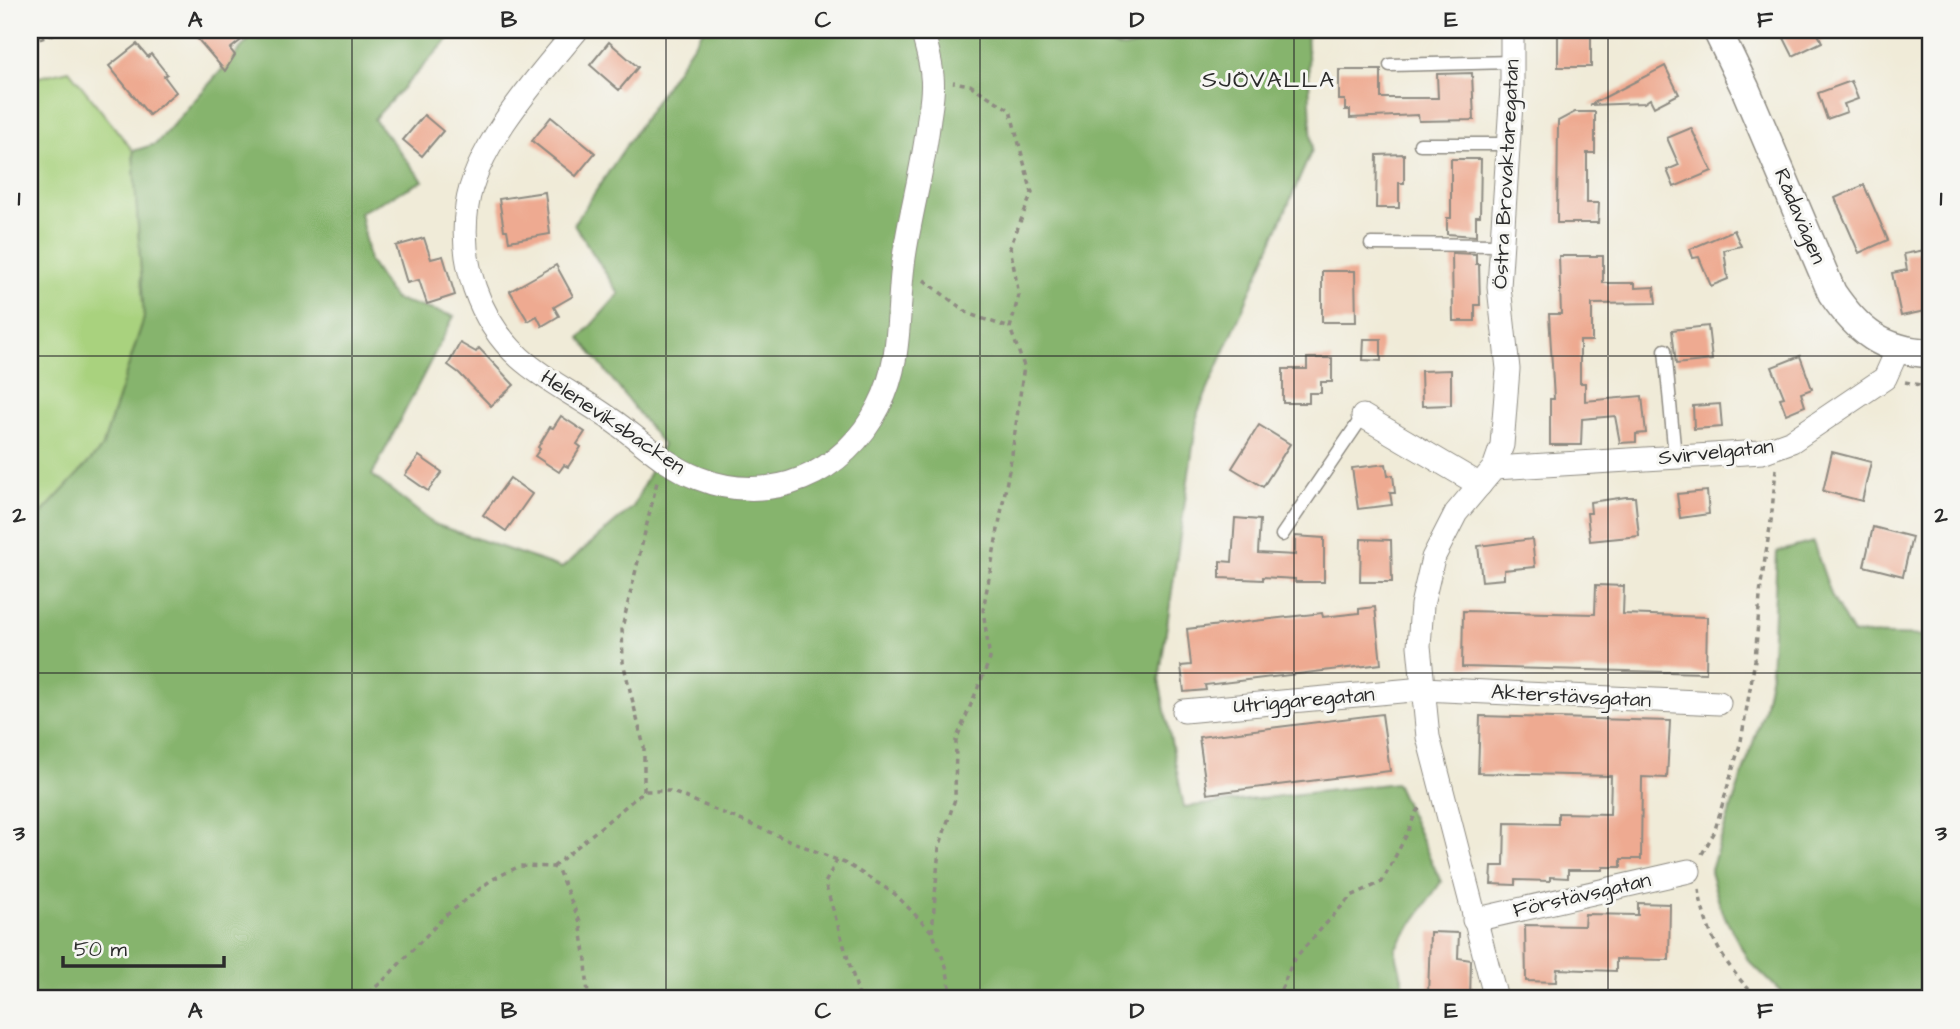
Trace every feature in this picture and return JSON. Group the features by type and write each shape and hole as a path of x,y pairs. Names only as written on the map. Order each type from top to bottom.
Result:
{"street":[{"name":"Heleneviksbacken","path":"577,30 501,127 478,169 467,204 465,244 474,288 488,318 518,356 562,389 631,433 662,459 699,479 753,488 778,487 808,477 836,460 857,438 878,408 890,382 898,338 903,265 926,151 933,79 922,30"},
{"name":"Östra Brovaktaregatan","path":"1496,999 1428,737 1419,646 1422,605 1433,558 1456,513 1487,476 1502,445 1508,369 1499,287 1512,30"},
{"name":"Rådavägen","path":"1717,30 1745,88 1832,293 1848,316 1863,330 1898,349 1930,353"},
{"name":"Svirvelgatan","path":"1487,476 1675,457 1762,452 1792,442 1875,387 1889,373 1898,349"},
{"path":"1363,416 1487,476"},
{"name":"Akterstävsgatan","path":"1423,690 1719,703"},
{"name":"Utriggaregatan","path":"1184,711 1423,690"},
{"name":"Förstävsgatan","path":"1474,920 1689,871"}],"lane":[{"path":"1390,65 1512,62"},
{"path":"1420,144 1508,144"},
{"path":"1371,244 1502,245"},
{"path":"1665,350 1675,457"},
{"path":"1282,535 1363,416"}],"path":[{"path":"30,42 66,30"},
{"path":"932,932 939,848 956,799 956,740 990,659 984,610 1012,454 1024,366 1010,328 1018,295 1010,247 1032,193 1010,110 970,85 933,79"},
{"path":"903,265 969,314 1010,328"},
{"path":"644,791 644,747 623,662 622,628 662,459"},
{"path":"1759,999 1742,981 1713,940 1702,911 1698,881 1689,871 1714,833 1741,741 1755,660 1761,584 1770,533 1776,464"},
{"path":"1277,999 1294,959 1351,896 1382,882 1408,834 1416,812 1441,788"},
{"path":"553,867 644,791 670,790 849,865 895,894 932,932 946,966 952,999"},
{"path":"837,860 825,883 859,999"},
{"path":"360,999 382,982 444,917 491,880 520,866 553,867 558,870 580,922 588,999"}],"green space":[{"path":"257,30 457,30 374,119 423,181 360,212 369,261 394,299 454,316 372,475 434,524 562,568 633,507 663,445 580,338 619,294 574,224 703,30 1056,30 1123,48 1172,39 1174,30 1307,30 1312,150 1198,412 1159,680 1184,807 1396,783 1441,882 1395,949 1407,999 30,999 30,526 102,448 144,318 133,151 156,144"},
{"path":"69,70 133,151 144,318 102,448 30,526 30,79"},
{"path":"1813,542 1832,597 1853,634 1930,636 1930,982 1911,999 1788,999 1748,960 1722,912 1710,872 1764,710 1771,673 1777,552"}],"building":[{"path":"190,30 254,30 230,49 235,55 225,71"},
{"path":"1558,30 1591,30 1591,67 1558,67"},
{"path":"1780,30 1816,30 1822,42 1793,56"},
{"path":"609,42 638,67 619,90 590,65"},
{"path":"137,44 148,57 151,54 167,74 164,76 176,92 149,115 109,66"},
{"path":"1665,66 1679,94 1654,107 1650,99 1644,103 1590,105"},
{"path":"1339,70 1381,70 1381,98 1438,98 1437,74 1472,73 1474,120 1419,121 1418,115 1350,118 1350,110 1345,110 1345,100 1339,100"},
{"path":"1851,81 1858,99 1844,104 1847,112 1827,119 1818,93"},
{"path":"1575,112 1595,112 1595,153 1587,153 1587,203 1599,203 1598,223 1557,223 1558,121"},
{"path":"424,115 443,131 422,156 403,140"},
{"path":"551,117 595,153 576,176 532,141"},
{"path":"1691,128 1712,171 1674,187 1667,170 1679,165 1667,138"},
{"path":"1404,154 1404,183 1399,183 1399,208 1376,208 1377,155"},
{"path":"1451,159 1481,159 1480,216 1476,216 1476,236 1447,234 1447,218 1451,218"},
{"path":"1864,185 1888,240 1859,253 1835,198"},
{"path":"545,192 550,234 509,241 507,230 504,230 499,199"},
{"path":"1734,230 1741,246 1724,250 1728,279 1711,286 1699,257 1693,258 1690,249"},
{"path":"424,238 431,259 443,256 455,295 427,304 419,280 407,283 396,246"},
{"path":"1925,250 1928,267 1924,268 1930,310 1901,316 1892,273 1907,270 1904,254"},
{"path":"1452,253 1476,254 1476,264 1479,264 1480,305 1475,305 1475,321 1453,321"},
{"path":"1559,256 1603,256 1603,283 1635,283 1635,288 1654,287 1656,303 1592,304 1592,341 1580,341 1580,383 1585,383 1585,401 1642,396 1646,433 1636,434 1636,442 1620,443 1615,416 1582,419 1581,445 1550,445 1550,399 1554,399 1549,314 1561,314"},
{"path":"556,265 573,296 554,307 559,316 542,326 537,316 528,321 510,291"},
{"path":"1322,271 1355,271 1356,322 1322,322"},
{"path":"1708,326 1712,360 1676,364 1672,330"},
{"path":"1364,339 1381,339 1381,361 1363,360"},
{"path":"460,343 476,352 479,348 514,385 491,406 448,365"},
{"path":"1800,356 1812,389 1801,393 1805,406 1786,414 1780,398 1784,397 1772,367"},
{"path":"1307,358 1332,358 1332,382 1321,382 1321,393 1309,393 1309,403 1283,403 1283,369 1307,369"},
{"path":"1451,370 1451,405 1422,406 1421,371"},
{"path":"1720,404 1722,427 1694,429 1693,406"},
{"path":"561,416 585,432 577,444 581,447 568,467 564,465 559,472 535,456 550,427 553,428"},
{"path":"1259,425 1290,444 1263,487 1232,468"},
{"path":"1832,452 1871,462 1862,501 1823,491"},
{"path":"419,456 442,472 428,491 405,475"},
{"path":"1386,464 1388,476 1393,475 1395,493 1390,493 1392,505 1358,509 1352,468"},
{"path":"510,478 532,494 506,531 483,515"},
{"path":"1707,491 1709,514 1680,518 1677,494"},
{"path":"1635,497 1639,536 1590,541 1587,513 1591,513 1590,502"},
{"path":"1235,518 1260,520 1258,553 1295,555 1295,536 1324,538 1324,582 1295,582 1295,579 1263,577 1263,580 1220,578 1220,561 1232,562"},
{"path":"1873,527 1912,537 1903,576 1864,566"},
{"path":"1361,539 1391,540 1392,582 1360,582"},
{"path":"1532,539 1535,567 1504,570 1504,579 1482,581 1478,546"},
{"path":"1596,585 1624,586 1623,614 1707,617 1706,673 1462,667 1463,611 1595,614"},
{"path":"1375,607 1381,664 1205,685 1206,690 1184,692 1181,666 1191,665 1187,629 1322,613 1323,617 1359,613 1359,609"},
{"path":"1382,714 1390,771 1207,794 1199,737"},
{"path":"1480,716 1670,721 1667,778 1642,777 1641,859 1621,859 1621,867 1603,867 1603,870 1568,870 1568,878 1550,877 1550,881 1515,880 1515,885 1491,884 1492,866 1504,866 1505,823 1558,824 1558,813 1610,814 1611,776 1478,773"},
{"path":"1638,903 1670,904 1669,960 1616,959 1616,971 1557,969 1556,982 1526,981 1525,925 1584,926 1585,914 1638,915"},
{"path":"1430,932 1459,933 1458,958 1471,960 1470,999 1428,997"}],"district":[{"name":"SJÖVALLA","path":"1269,80"}]}
